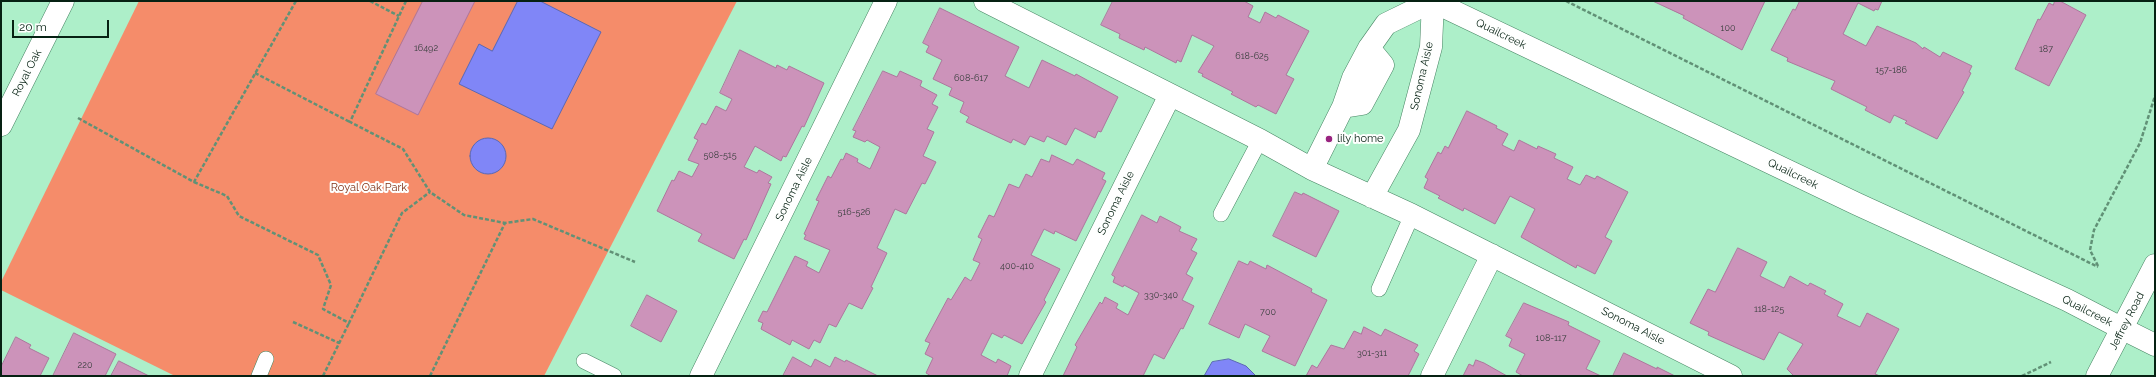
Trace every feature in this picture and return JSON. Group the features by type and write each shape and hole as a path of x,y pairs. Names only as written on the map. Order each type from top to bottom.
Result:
{"street":[{"name":"Royal Oak","path":"1,125 63,1"},
{"name":"Sonoma Aisle","path":"701,376 886,1"},
{"name":"Sonoma Aisle","path":"985,1 1260,140 1312,169 1412,215 1731,376"},
{"name":"Sonoma Aisle","path":"1372,197 1409,130 1431,47 1432,1"},
{"path":"1312,169 1343,108 1353,78 1369,48 1386,24 1432,1"},
{"name":"Quailcreek","path":"1432,1 1856,204 2067,300 2155,345"},
{"name":"Sonoma Aisle","path":"1030,376 1170,95"},
{"path":"1432,376 1492,255"},
{"name":"Jeffrey Road","path":"2097,376 2155,266"}],"lane":[{"path":"1221,214 1260,140"},
{"path":"1379,288 1412,215"},
{"path":"259,376 266,359"},
{"path":"584,361 614,376"}],"path":[{"path":"194,182 296,1"},
{"path":"370,1 399,16"},
{"path":"350,122 406,1"},
{"path":"1566,1 2098,267 2090,250 2094,230 2140,143 2155,96"},
{"path":"255,73 403,149 430,192 464,214 505,223 533,219 635,262"},
{"path":"78,118 194,182 227,196 239,216 318,255 332,285 323,309 349,323"},
{"path":"323,376 402,213 430,192"},
{"path":"430,376 505,223"},
{"path":"294,322 339,342"},
{"path":"2022,376 2051,362"}],"green space":[{"name":"Royal Oak Park","path":"139,1 737,1 544,376 175,376 1,290 1,282"}],"shaded area":[{"path":"518,1 540,1 601,32 552,129 459,84 479,44 492,51"},
{"path":"488,138 501,143 506,156 501,169 488,174 475,169 470,156 475,143"},
{"path":"1229,359 1246,366 1256,376 1204,376 1212,362"}],"building":[{"path":"423,1 475,1 418,115 376,94"},
{"path":"1113,1 1244,1 1253,6 1248,17 1260,23 1265,12 1276,18 1278,15 1309,31 1286,75 1294,79 1276,114 1258,105 1256,107 1231,94 1233,92 1202,76 1203,74 1198,72 1214,46 1192,35 1181,62 1177,60 1176,63 1145,47 1144,50 1119,38 1120,34 1101,25"},
{"path":"1653,1 1765,1 1742,50 1683,18 1684,16"},
{"path":"1800,1 1882,1 1878,10 1875,9 1874,11 1858,3 1843,34 1866,46 1877,26 1916,43 1923,49 1924,47 1940,57 1943,52 1972,66 1969,72 1971,73 1962,91 1964,92 1937,139 1905,123 1907,121 1894,115 1890,123 1865,110 1867,107 1831,89 1835,81 1787,61 1788,58 1771,50 1793,9 1795,10"},
{"path":"2055,1 2060,1 2086,15 2049,86 2015,69 2038,19 2040,20 2049,3 2053,5"},
{"path":"940,8 1019,47 1005,76 1029,88 1042,60 1075,76 1076,74 1118,97 1101,132 1098,131 1095,138 1075,128 1066,145 1047,136 1044,142 1030,136 1025,145 1013,139 1011,143 966,122 969,117 960,112 964,102 949,95 952,88 933,79 942,60 926,52 929,46 923,43"},
{"path":"740,50 776,68 777,65 787,70 789,66 824,83 804,127 802,126 786,157 783,156 781,161 755,146 744,167 757,173 759,170 772,177 768,183 771,184 746,240 744,239 734,259 698,241 702,234 657,211 672,180 674,181 679,171 692,177 699,164 688,160 698,140 694,138 702,123 706,125 716,106 726,111 732,99 720,93"},
{"path":"883,71 897,77 900,71 922,81 920,86 937,95 932,104 938,107 927,129 934,132 923,156 936,162 925,184 922,183 906,214 895,209 877,248 887,253 871,287 873,288 862,309 849,303 836,327 829,324 820,343 814,340 809,349 792,340 790,345 761,329 763,323 758,321 763,311 767,312 795,256 808,262 806,266 819,273 830,250 804,239 806,235 804,234 819,201 816,200 828,176 831,178 841,159 843,160 846,153 858,159 857,162 870,169 880,147 867,140 865,142 853,137 856,131 853,130"},
{"path":"1467,111 1497,126 1496,128 1508,134 1502,145 1514,151 1519,140 1537,149 1538,146 1556,154 1554,158 1573,167 1567,179 1580,185 1586,175 1595,179 1597,176 1628,192 1605,237 1612,241 1595,274 1577,265 1576,268 1521,237 1535,209 1510,196 1495,224 1464,208 1463,211 1438,198 1440,196 1424,188 1428,179 1425,177 1438,152 1441,154 1445,146 1448,148"},
{"path":"1052,155 1073,165 1077,159 1105,173 1102,179 1106,181 1076,241 1055,231 1054,234 1044,229 1031,255 1060,269 1044,300 1046,302 1022,344 1004,335 1002,338 992,333 981,355 996,363 998,359 1011,366 1007,376 931,376 926,373 933,358 925,354 930,343 925,341 948,298 951,300 965,277 971,281 980,263 973,260 982,239 978,237 989,215 994,217 1009,184 1019,188 1026,174 1032,177 1041,159 1049,162"},
{"path":"1295,192 1302,195 1303,193 1339,211 1316,257 1273,236"},
{"path":"1142,215 1157,223 1160,216 1181,227 1179,231 1197,239 1191,250 1197,253 1186,274 1193,278 1182,300 1194,306 1183,329 1181,328 1164,359 1154,354 1143,376 1063,376 1077,347 1075,345 1100,302 1102,304 1105,297 1118,304 1116,308 1128,315 1139,293 1124,285 1123,287 1113,282 1115,277 1112,275"},
{"path":"1738,248 1767,262 1760,276 1784,288 1790,276 1808,286 1810,283 1826,291 1824,294 1843,304 1837,316 1860,327 1867,313 1899,329 1875,374 1880,376 1794,376 1787,369 1803,344 1779,332 1764,360 1708,335 1709,332 1690,323 1708,289 1715,292"},
{"path":"1239,261 1248,265 1250,261 1266,269 1267,265 1312,289 1311,292 1327,300 1295,366 1262,351 1270,336 1245,324 1239,338 1209,324"},
{"path":"647,295 677,311 661,342 631,326"},
{"path":"1524,303 1569,322 1568,325 1600,341 1586,369 1601,376 1523,376 1516,372 1525,354 1509,346 1512,339 1506,336"},
{"path":"1364,327 1381,336 1385,329 1418,345 1414,351 1419,354 1408,376 1306,376 1312,365 1317,368 1331,345 1344,349 1354,331 1361,334"},
{"path":"74,333 116,354 105,376 53,376"},
{"path":"16,337 31,345 29,348 49,358 40,376 1,376 1,367"},
{"path":"1624,353 1657,369 1657,367 1675,376 1613,376"},
{"path":"793,357 811,367 815,359 830,367 835,357 845,362 846,360 878,376 783,376"},
{"path":"1476,360 1507,376 1463,376 1469,364 1473,366"},
{"path":"119,361 149,376 111,376"}],"place":[{"name":"lily home","path":"1329,139"}]}
